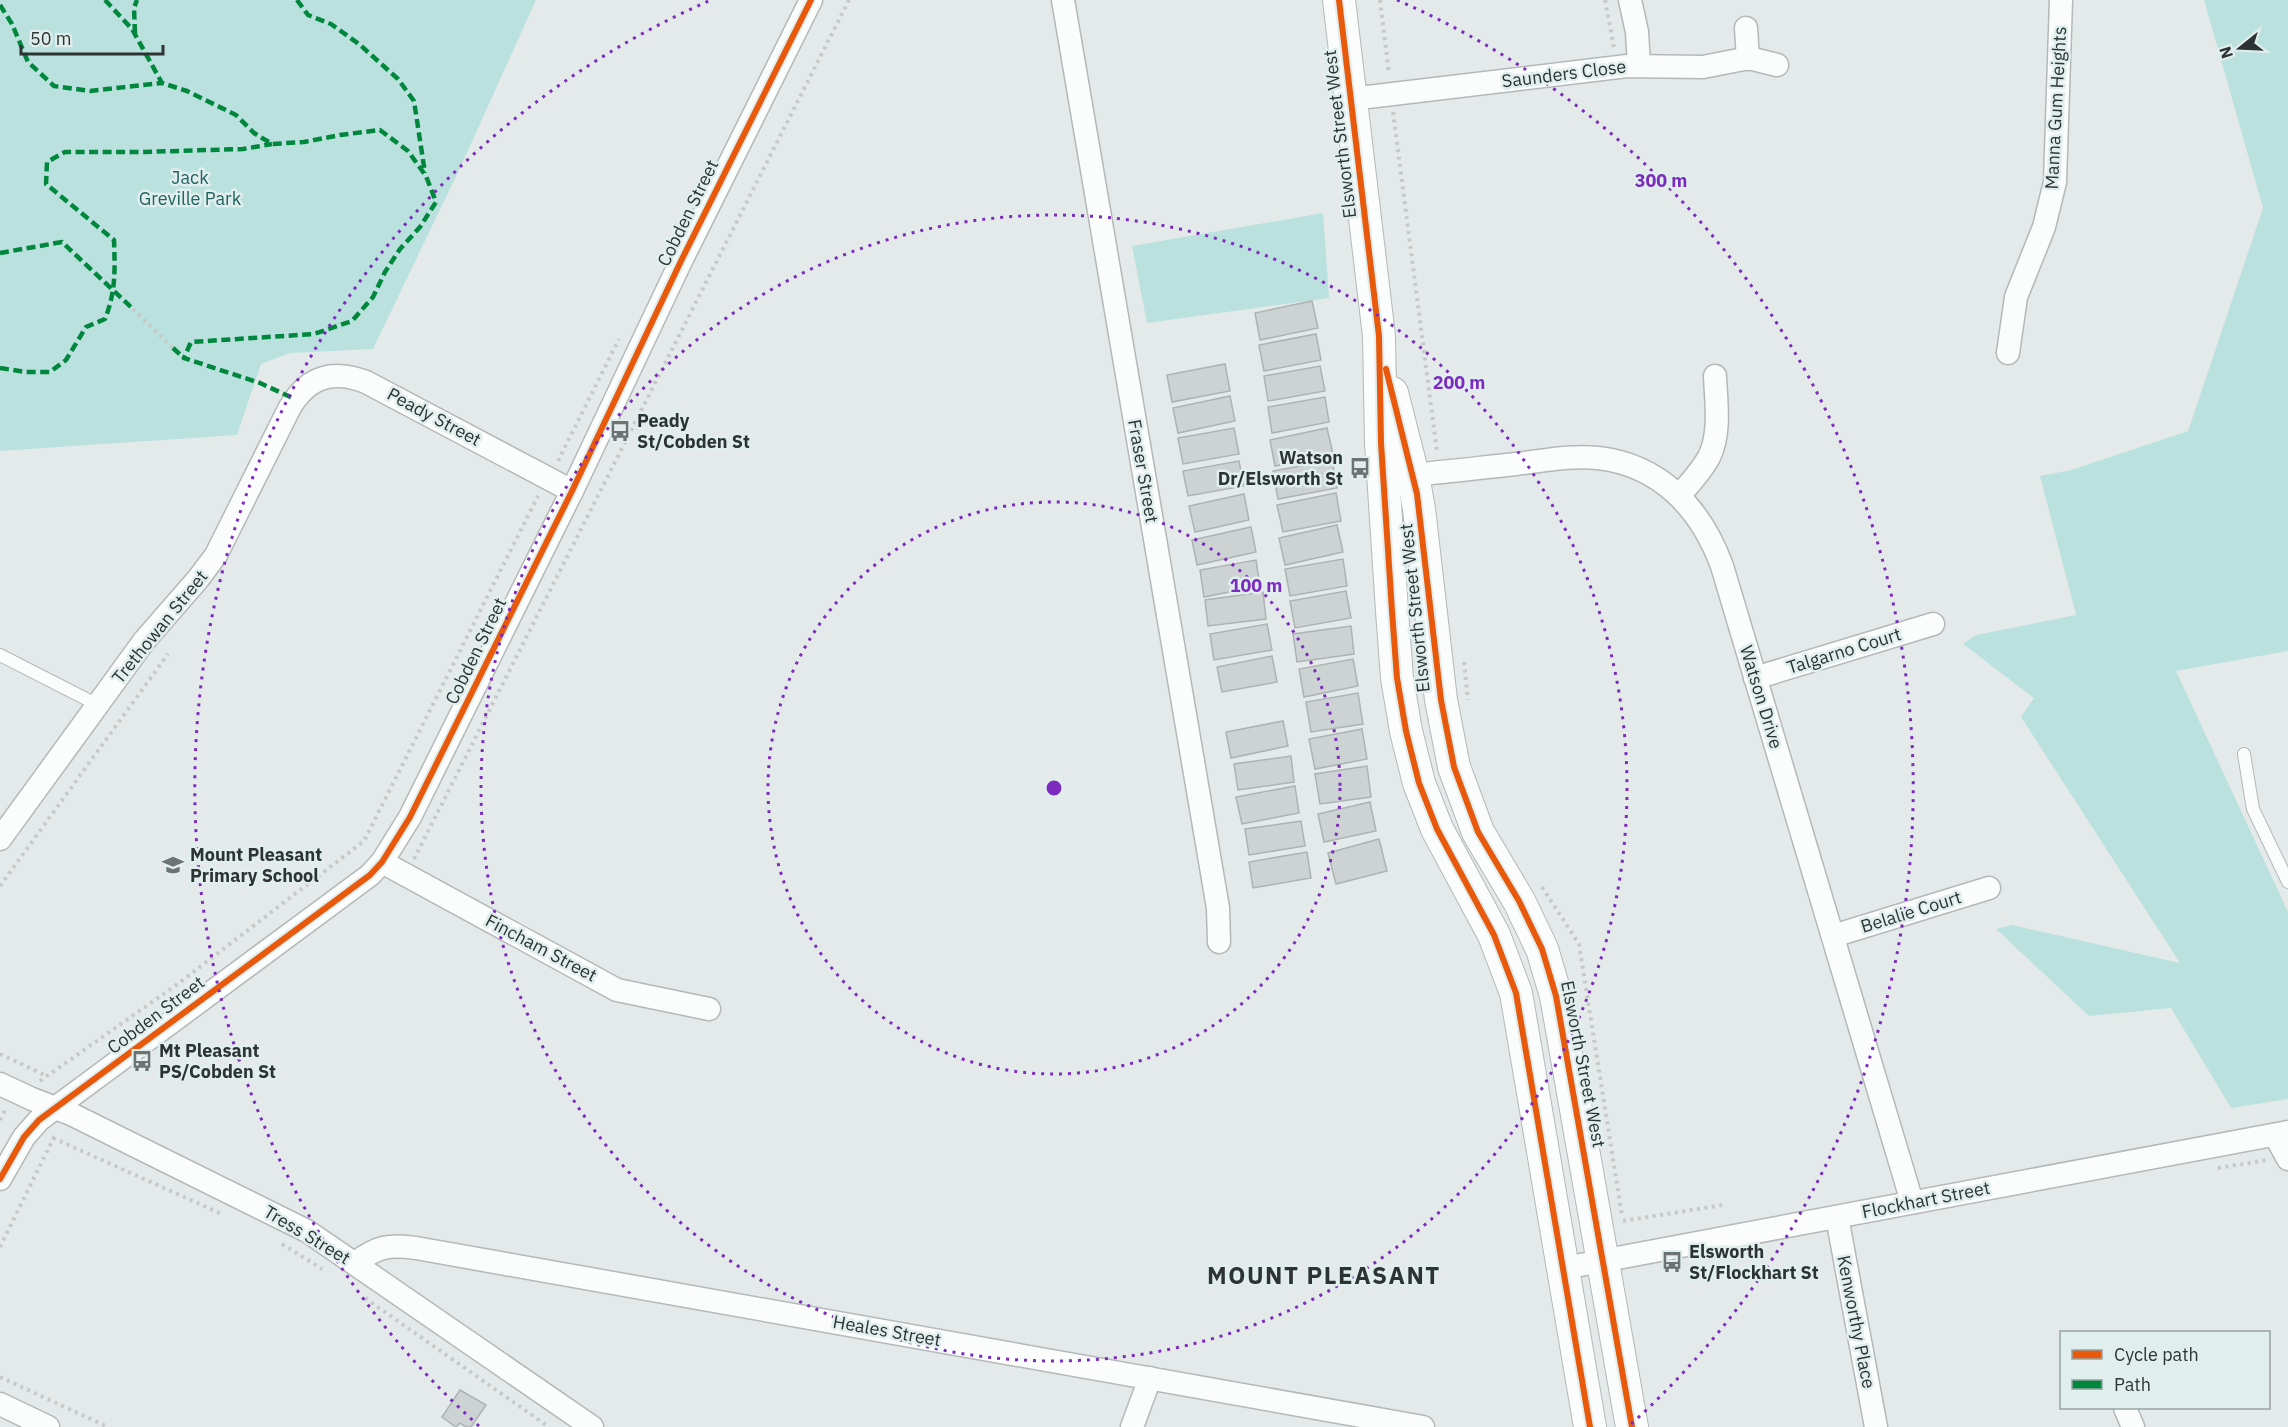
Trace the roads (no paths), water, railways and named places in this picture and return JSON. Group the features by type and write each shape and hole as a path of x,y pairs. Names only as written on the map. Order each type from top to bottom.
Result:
{"street":[{"name":"Cobden Street","path":"0,1179 24,1137 39,1120 370,875 382,862 410,817 572,491 655,313 811,0"},
{"name":"Fraser Street","path":"1063,0 1218,908 1219,942"},
{"name":"Elsworth Street West","path":"1339,0 1378,336 1422,526 1441,700 1450,748 1462,790 1478,832 1527,918 1549,970 1616,1259 1632,1427"},
{"path":"1630,0 1637,32 1639,65"},
{"name":"Manna Gum Heights","path":"2008,352 2016,297 2044,227 2055,182 2061,0"},
{"path":"1746,28 1748,58"},
{"name":"Saunders Close","path":"1351,99 1639,65 1672,68 1703,67 1748,58 1777,65"},
{"name":"Peady Street","path":"295,399 310,384 323,378 341,376 356,378 380,388 572,491"},
{"path":"1679,496 1703,466 1713,447 1716,432 1715,376"},
{"name":"Trethowan Street","path":"0,840 144,641 216,555 295,399"},
{"name":"Watson Drive","path":"1412,475 1560,459 1597,458 1623,463 1650,474 1679,496 1697,515 1717,554 1912,1202"},
{"name":"Elsworth Street West","path":"1412,475 1397,678 1412,758 1437,829 1494,935 1516,993 1590,1427"},
{"name":"Talgarno Court","path":"1755,678 1933,624"},
{"name":"Fincham Street","path":"382,862 617,990 709,1009"},
{"name":"Belalie Court","path":"1833,936 1989,888"},
{"name":"Tress Street","path":"0,1084 21,1095 56,1108 285,1219 355,1263 592,1427"},
{"path":"2281,1134 2288,1159"},
{"name":"Flockhart Street","path":"1564,1268 2281,1134"},
{"name":"Kenworthy Place","path":"1837,1217 1876,1427"},
{"name":"Heales Street","path":"355,1263 374,1250 386,1246 416,1248 1423,1427"},
{"path":"1132,1427 1150,1378"},
{"path":"0,1404 48,1427"},
{"path":"2126,1409 2133,1427"}],"lane":[{"path":"0,655 98,705"},
{"path":"2244,754 2253,809 2288,882"}],"place":[{"name":"Peady St/Cobden St","path":"620,431"},
{"name":"Watson Dr/Elsworth St","path":"1360,468"},
{"name":"Mount Pleasant Primary School","path":"173,865"},
{"name":"Mt Pleasant PS/Cobden St","path":"142,1061"},
{"name":"Elsworth St/Flockhart St","path":"1672,1262"}],"district":[{"name":"MOUNT PLEASANT","path":"1324,1276"}],"park label":[{"name":"Jack Greville Park","path":"190,188"}]}
